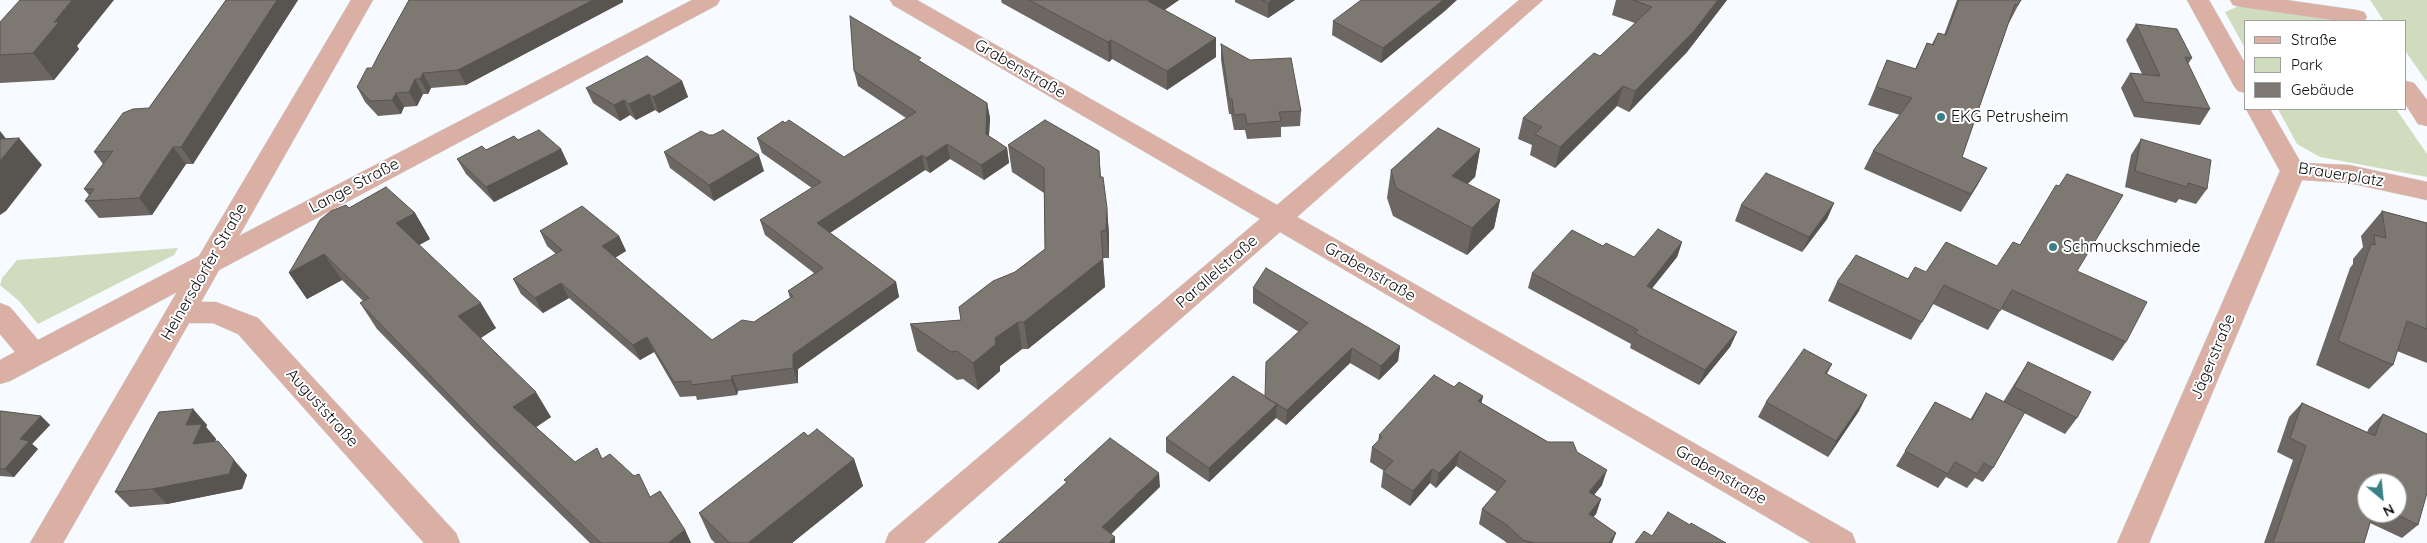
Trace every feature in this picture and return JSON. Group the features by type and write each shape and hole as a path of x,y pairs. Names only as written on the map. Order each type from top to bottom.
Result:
{"street":[{"name":"Heinersdorfer Straße","path":"46,543 362,0"},
{"name":"Lange Straße","path":"0,373 709,0"},
{"name":"Grabenstraße","path":"901,0 1840,543"},
{"name":"Parallelstraße","path":"901,543 1532,0"},
{"path":"2198,0 2244,82"},
{"path":"2241,0 2353,13"},
{"path":"2407,89 2427,118"},
{"name":"Brauerplatz","path":"2259,110 2293,171 2349,174 2427,191"},
{"name":"Jägerstraße","path":"2133,543 2293,171"},
{"name":"Auguststraße","path":"180,313 216,312 248,326 444,543"},
{"path":"0,314 34,355"}],"green space":[{"path":"2370,0 2427,0 2427,82 2407,53 2407,20 2383,20"},
{"path":"2241,5 2326,20 2244,20 2244,46 2225,12"},
{"path":"2279,110 2397,110 2427,154 2427,177 2320,157 2297,144"},
{"path":"178,248 174,255 38,324 19,301 0,285 2,278 17,260"}],"building":[{"path":"20,0 72,0 54,22 59,22 33,53 0,55 0,22"},
{"path":"226,0 277,0 181,147 173,147 139,198 85,201 94,189 84,189 113,151 94,152 123,113 133,109 149,108"},
{"path":"409,0 593,0 458,70 423,73 420,79 415,79 409,92 396,93 392,100 370,101 357,87 367,68 372,68"},
{"path":"1029,0 1150,0 1148,1 1216,38 1167,71 1111,40 1108,42"},
{"path":"1262,0 1273,0 1268,3"},
{"path":"1361,0 1443,0 1383,48 1333,21"},
{"path":"1633,0 1718,0 1694,31 1635,91 1623,86 1560,147 1535,134 1542,127 1523,118 1594,53 1600,56 1652,7"},
{"path":"1959,0 2021,0 2018,5 2015,4 1962,157 1987,168 1971,194 1873,151 1912,98 1876,87 1887,60 1916,69 1927,43 1933,45 1938,33 1946,35"},
{"path":"850,16 921,58 918,60 987,103 986,134 1007,148 981,165 947,144 926,158 922,155 817,223 896,282 793,354 793,368 732,376 731,380 691,385 691,381 674,382 647,337 633,345 561,283 535,298 513,279 562,250 540,231 582,206 619,236 602,246 712,340 742,320 754,322 793,296 788,291 823,268 760,220 821,182 757,138 783,121 785,123 789,120 844,157 916,112 854,71"},
{"path":"2136,24 2177,29 2192,58 2185,57 2210,109 2144,102 2130,73 2160,76"},
{"path":"1221,44 1250,60 1291,58 1301,111 1279,112 1281,121 1247,124 1245,114 1234,115 1232,99 1229,99"},
{"path":"647,56 682,81 653,97 649,94 629,104 624,100 614,105 586,88"},
{"path":"1045,120 1099,151 1100,177 1103,177 1107,208 1106,230 1101,231 1103,259 1024,322 1018,322 995,338 996,344 973,363 957,351 951,352 910,324 961,320 959,307 993,281 1015,272 1045,249 1044,168 1008,145"},
{"path":"1438,128 1480,149 1452,176 1500,200 1472,228 1396,188 1391,170"},
{"path":"539,130 561,149 486,187 457,159 482,146 486,150 514,136 518,140"},
{"path":"723,130 759,155 709,185 664,152 701,131 713,135"},
{"path":"19,138 0,161 0,139"},
{"path":"2141,139 2211,160 2207,189 2188,183 2187,187 2135,171"},
{"path":"1766,173 1834,203 1809,237 1741,205"},
{"path":"2067,174 2123,195 2077,271 2147,302 2126,342 2012,290 2000,311 1944,285 1922,322 1837,282 1856,255 1908,279 1915,267 1926,272 1946,242 1997,266 2013,242 2020,245 2056,185 2059,186"},
{"path":"386,187 415,213 396,223 481,303 458,316 536,392 513,407 575,462 597,448 602,459 610,454 634,476 639,474 650,497 660,491 685,530 668,543 601,543 476,423 360,303 369,298 324,254 289,273 320,220 331,211 346,205 349,208"},
{"path":"2382,211 2427,223 2427,329 2407,321 2393,365 2338,341 2371,244 2375,245 2374,235 2386,238"},
{"path":"1658,229 1682,242 1647,286 1737,332 1705,370 1635,333 1638,330 1532,273 1572,230 1603,246 1606,243 1634,257"},
{"path":"1266,268 1400,346 1381,366 1352,348 1287,410 1277,404 1209,468 1166,438 1233,376 1265,396 1266,362 1308,323 1253,288"},
{"path":"1804,349 1832,364 1825,373 1867,395 1836,441 1766,402"},
{"path":"2028,362 2091,392 2077,418 2014,387"},
{"path":"1434,375 1454,387 1459,382 1483,396 1478,401 1548,442 1573,442 1577,452 1607,470 1589,492 1601,499 1589,514 1616,533 1609,543 1535,543 1523,540 1507,525 1482,509 1506,481 1460,451 1439,473 1432,469 1413,491 1383,472 1393,461 1372,447 1382,437 1379,435"},
{"path":"1986,393 2025,412 1993,468 1984,463 1977,474 1955,462 1948,474 1905,451 1935,402 1972,420"},
{"path":"2302,403 2375,436 2383,414 2427,434 2427,493 2418,525 2407,520 2407,473 2357,473 2357,523 2370,523 2364,543 2273,543 2306,446 2290,438"},
{"path":"193,409 186,425 202,424 193,444 218,441 234,460 229,474 152,489 115,492 159,412"},
{"path":"1,411 41,416 20,439 29,441 5,469 0,469"},
{"path":"817,429 854,459 748,543 730,543 699,513 804,432 808,436"},
{"path":"1110,438 1159,473 1102,527 1115,537 1109,543 998,543 1067,482 1064,480"},
{"path":"1668,512 1726,543 1635,543 1644,531 1652,536"}],"place":[{"name":"EKG Petrusheim","path":"1941,117"},
{"name":"Schmuckschmiede","path":"2053,247"}]}
